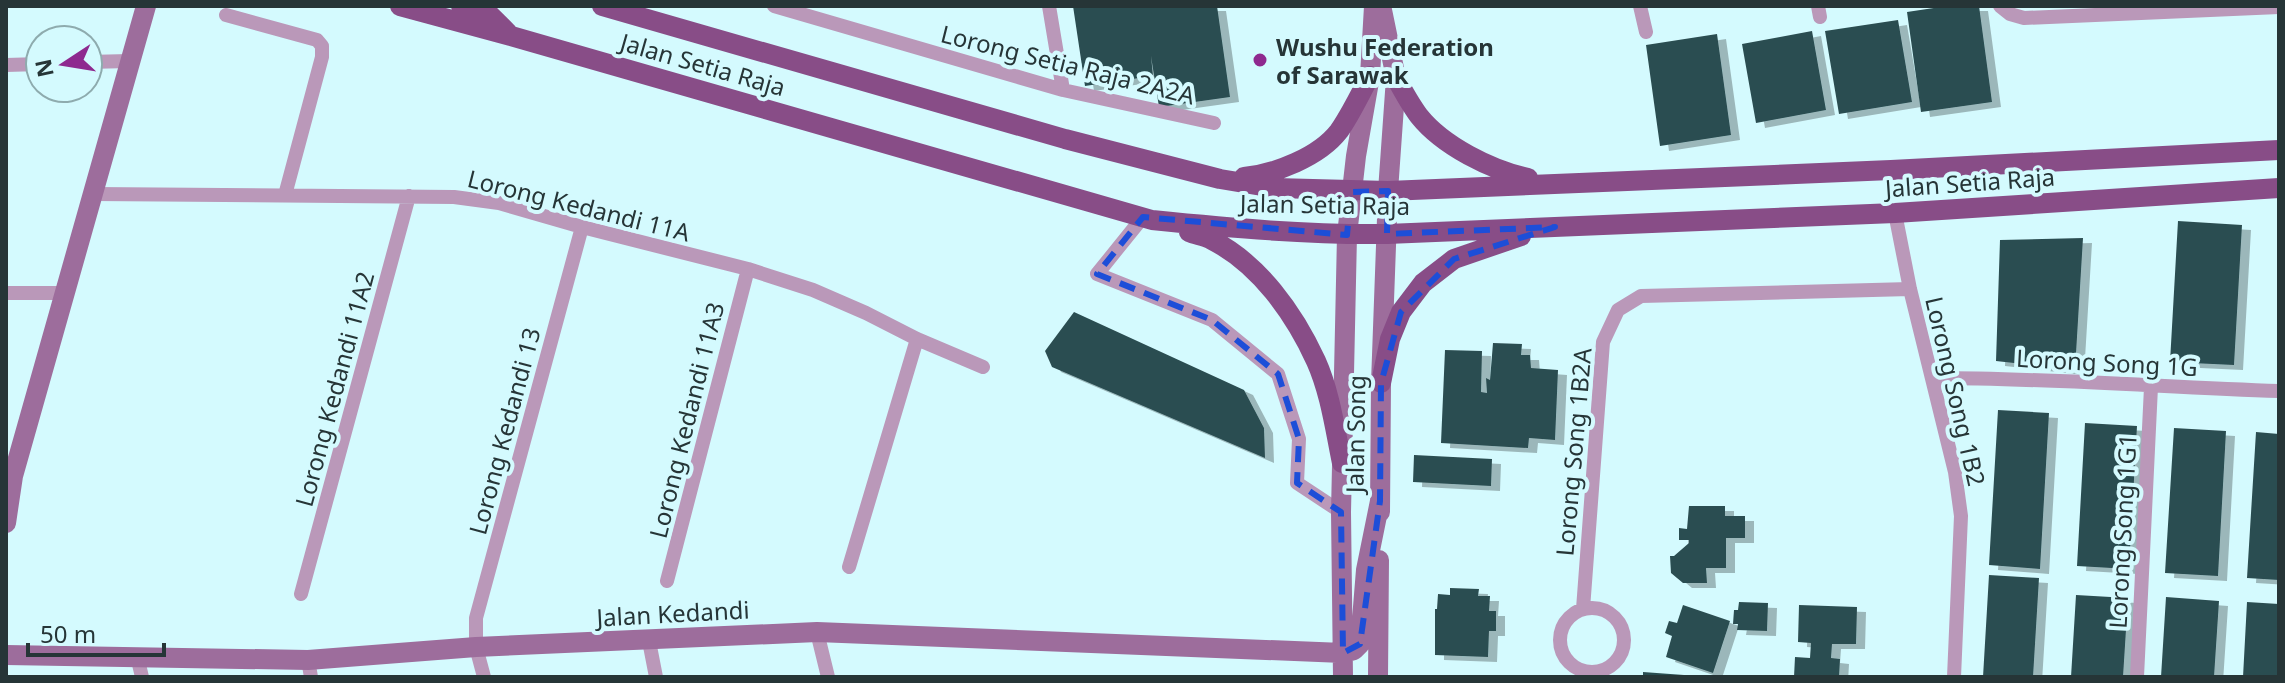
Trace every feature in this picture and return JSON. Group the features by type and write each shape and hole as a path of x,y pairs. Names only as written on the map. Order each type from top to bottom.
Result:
{"main road":[{"name":"Jalan Setia Raja","path":"400,6 1148,219 1259,231 1387,234 1895,213 2279,188"},
{"path":"461,6 489,14 511,36"},
{"name":"Jalan Setia Raja","path":"602,6 1065,139 1220,179 1275,188 1388,191 2279,150"},
{"path":"1220,179 1278,170 1307,158 1337,134 1370,76"},
{"path":"1396,78 1420,118 1467,155 1490,168 1554,183"},
{"path":"1148,219 1212,240 1245,263 1279,296 1316,361 1342,463"},
{"path":"1381,383 1390,339 1401,312 1423,283 1454,259 1499,242 1555,227"}],"street":[{"path":"6,523 13,476 146,6"},
{"name":"Lorong Setia Raja 2A2A","path":"774,6 1063,90 1214,123"},
{"path":"1049,6 1063,90"},
{"name":"Jalan Song","path":"1343,677 1341,512 1347,235 1370,76 1374,6"},
{"name":"Jalan Song","path":"1378,677 1381,383 1388,191 1396,78 1381,6"},
{"path":"1640,6 1646,32"},
{"path":"2000,6 2010,14 2024,18 2175,9 2279,7"},
{"path":"226,15 317,40 322,46 322,57 285,195"},
{"path":"104,62 129,61"},
{"name":"Lorong Kedandi 11A","path":"94,194 409,196 454,197 499,203 748,269 813,290 983,367"},
{"name":"Lorong Kedandi 11A2","path":"301,594 409,196"},
{"name":"Lorong Song 1B2","path":"1895,213 1910,289 1955,472 1961,516 1954,677"},
{"path":"1148,219 1097,274 1212,320 1278,374 1299,439 1297,483 1341,512"},
{"name":"Lorong Kedandi 13","path":"484,677 476,647 476,618 582,227"},
{"name":"Lorong Kedandi 11A3","path":"667,581 748,269"},
{"name":"Lorong Song 1B2A","path":"1583,609 1603,342 1618,310 1641,296 1910,289"},
{"path":"6,293 64,293"},
{"path":"849,567 917,339"},
{"name":"Lorong Song 1G","path":"1932,378 1997,378 2279,391"},
{"name":"Lorong Song 1G1","path":"2137,677 2151,387"},
{"path":"1343,653 1354,650 1360,644 1366,570 1380,501"},
{"path":"1592,607 1611,613 1623,630 1623,651 1617,660 1601,671 1575,667 1562,651 1561,630 1566,620 1583,609 1592,607"},
{"path":"817,632 828,677"},
{"name":"Jalan Kedandi","path":"6,655 137,656 310,669 476,647 817,632 1343,653"},
{"path":"649,641 656,677"},
{"path":"137,656 142,677"}],"highlighted area":[{"path":"1388,191 1387,234 1555,227 1454,259 1401,312 1381,383 1380,501 1360,644 1343,653 1341,512 1297,483 1299,439 1278,374 1212,320 1097,274 1143,217 1347,235 1351,192"}],"building":[{"path":"1073,6 1217,6 1230,97 1159,107 1151,56 1153,76 1085,86"},
{"path":"1947,6 1979,6 1992,102 1921,112 1907,12"},
{"path":"1898,20 1912,102 1839,114 1825,31"},
{"path":"1812,31 1826,110 1756,123 1742,44"},
{"path":"1717,34 1731,135 1660,146 1646,45"},
{"path":"2178,221 2242,225 2234,365 2170,362"},
{"path":"2083,238 2075,370 1996,361 2000,240"},
{"path":"1074,312 1244,390 1264,428 1265,458 1052,367 1045,351"},
{"path":"1493,343 1522,344 1521,355 1530,355 1531,368 1558,370 1555,440 1529,438 1528,448 1441,443 1445,350 1482,351 1481,392 1487,393 1486,378 1490,380"},
{"path":"1998,410 2049,413 2040,569 1989,565"},
{"path":"2085,423 2137,426 2129,569 2077,566"},
{"path":"2174,428 2226,431 2218,576 2165,573"},
{"path":"2256,432 2279,434 2279,580 2247,578"},
{"path":"1414,455 1492,459 1491,486 1413,482"},
{"path":"1689,506 1725,506 1725,516 1745,516 1745,538 1726,538 1726,568 1706,568 1707,583 1683,583 1671,573 1670,556 1689,543 1689,540 1679,540 1679,528 1687,529"},
{"path":"1989,575 2039,578 2033,677 1983,677"},
{"path":"1450,588 1479,589 1478,596 1490,596 1489,611 1496,611 1496,631 1489,631 1488,657 1435,655 1438,594 1450,595"},
{"path":"2076,595 2128,598 2123,677 2071,677"},
{"path":"2166,597 2219,601 2214,677 2161,677"},
{"path":"1739,602 1768,603 1767,631 1737,630 1738,624 1733,624 1734,610 1738,610"},
{"path":"2247,602 2279,604 2279,677 2243,677"},
{"path":"1683,605 1730,621 1713,673 1666,657 1672,636 1665,633 1669,621 1677,623"},
{"path":"1799,605 1857,607 1856,644 1832,644 1831,658 1840,659 1839,677 1794,677 1795,657 1810,658 1811,643 1798,642"},
{"path":"1643,672 1684,675 1684,677 1643,677"}],"place":[{"name":"Wushu Federation of Sarawak","path":"1260,60"}]}
